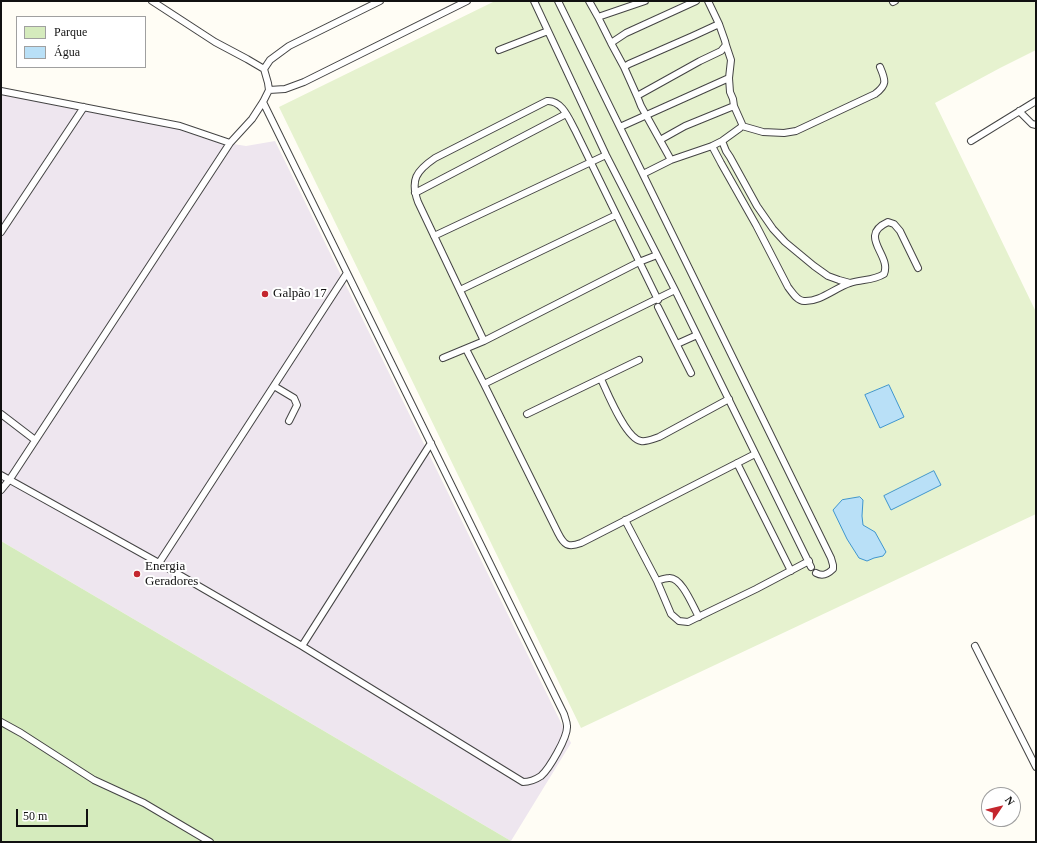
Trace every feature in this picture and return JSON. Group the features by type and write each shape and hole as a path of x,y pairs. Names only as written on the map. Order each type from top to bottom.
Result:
{"lane":[{"path":"1,490 10,479 230,143 252,119 269,90 264,69 215,42 152,1"},
{"path":"264,69 270,60 289,46 380,1"},
{"path":"269,90 285,89 304,82 467,1"},
{"path":"534,1 606,155 676,290 810,564 791,571 688,622 679,621 671,614 656,580 625,520"},
{"path":"558,1 831,558 833,569 824,575 816,573"},
{"path":"589,1 624,67 641,106 671,160"},
{"path":"598,17 645,1"},
{"path":"611,43 626,33 696,1"},
{"path":"708,1 719,24 731,60 729,78 730,92 742,126"},
{"path":"624,67 719,24"},
{"path":"499,50 548,31"},
{"path":"637,96 721,51 726,45"},
{"path":"742,126 763,132 784,133 796,131 875,94 882,89 885,80 880,67"},
{"path":"620,127 729,78"},
{"path":"1,91 180,126 230,143"},
{"path":"484,341 434,236 415,193 414,184 420,169 427,163 547,100 556,102 566,114 575,130 658,300"},
{"path":"971,141 1036,101"},
{"path":"1,475 159,562 302,646 523,782 528,782 542,775 553,760 560,748 567,727 564,714 263,102"},
{"path":"660,140 685,126 734,106"},
{"path":"1,232 84,107"},
{"path":"1019,111 1036,126"},
{"path":"415,193 566,114"},
{"path":"643,174 671,160 712,146 722,141 742,126"},
{"path":"722,141 726,151 764,218 777,234 828,276 850,283"},
{"path":"712,146 756,225 788,287 794,296 802,302 820,298 850,283 876,278 884,274 886,267 874,234 878,228 888,222 894,224 900,231 918,268"},
{"path":"434,236 606,155"},
{"path":"721,163 730,156"},
{"path":"460,290 616,215"},
{"path":"756,225 764,218"},
{"path":"443,358 484,341 639,262 657,255"},
{"path":"159,562 347,273"},
{"path":"484,384 676,290"},
{"path":"658,307 678,344 691,373"},
{"path":"678,344 697,335"},
{"path":"466,349 558,533 564,543 568,545 572,546 581,543 755,454"},
{"path":"527,414 639,360"},
{"path":"601,379 621,421 630,434 640,441 649,441 659,437 729,399"},
{"path":"274,386 294,398 297,405 289,420"},
{"path":"1,414 35,440"},
{"path":"302,646 431,443"},
{"path":"737,463 791,571"},
{"path":"656,580 670,577 680,584 698,617"},
{"path":"975,646 1036,767"},
{"path":"1,722 94,780 144,804 210,842"}],"shaded area":[{"path":"1,95 154,121 209,140 246,146 275,141 571,743 511,841 1,541"}],"green space":[{"path":"495,1 1034,1 1036,5 1036,50 935,103 1036,312 1036,514 581,728 279,107"},
{"path":"1,541 511,841 1,842"}],"water":[{"path":"889,385 904,417 880,428 865,395"},
{"path":"934,471 941,485 891,510 884,496"},
{"path":"860,497 863,500 863,525 875,532 886,552 883,556 867,561 859,558 847,539 833,510 842,500"}],"place":[{"name":"Galpão 17","path":"265,294"},
{"name":"Energia Geradores","path":"137,574"}]}
